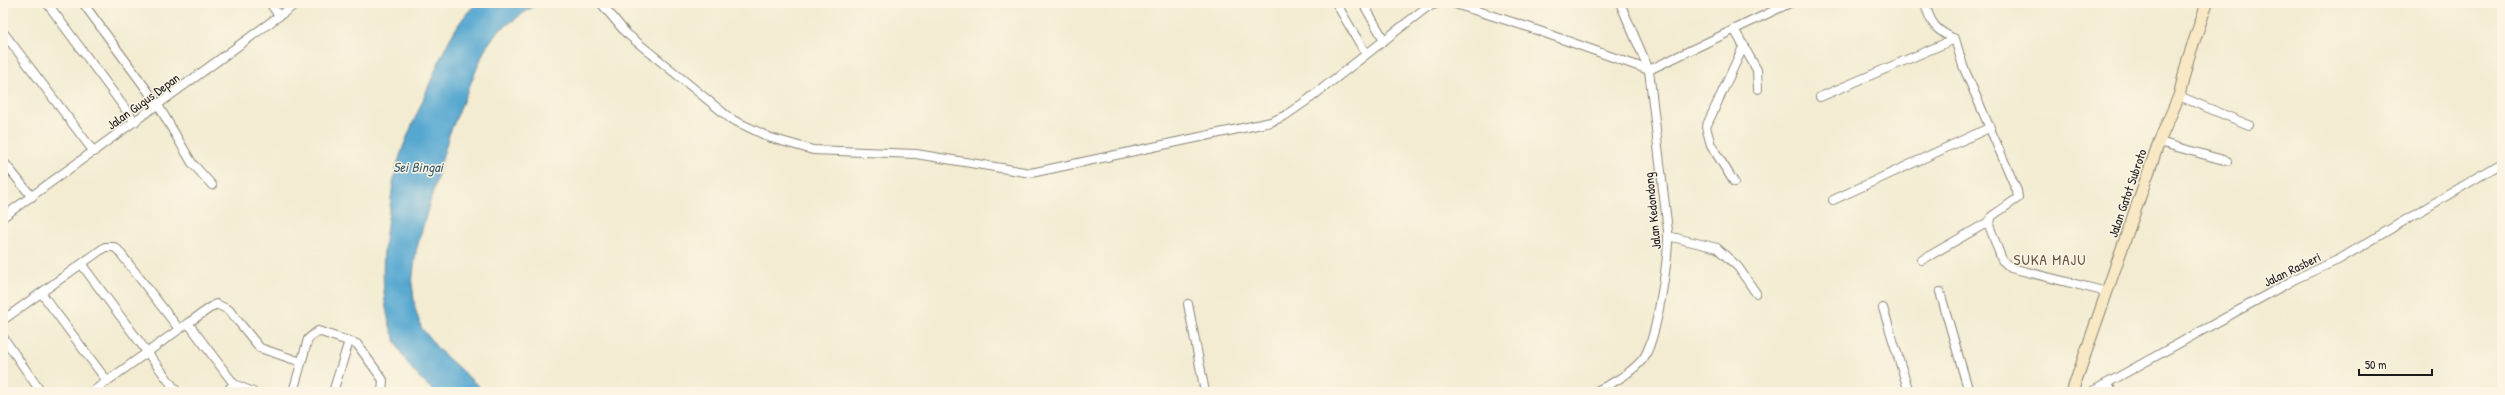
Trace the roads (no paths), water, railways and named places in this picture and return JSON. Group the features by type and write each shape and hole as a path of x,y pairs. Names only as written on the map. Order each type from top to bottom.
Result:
{"main road":[{"name":"Jalan Gatot Subroto","path":"2072,392 2159,142 2179,96 2188,59 2207,3"}],"street":[{"path":"47,3 135,122"},
{"path":"83,3 158,104 192,163 212,185"},
{"path":"270,3 279,16"},
{"name":"Jalan Gugus Depan","path":"3,218 297,3"},
{"path":"601,3 626,33 693,90 731,120 771,138 813,150 916,154 1031,172 1271,122 1297,107 1427,7 1439,3"},
{"path":"1336,3 1366,54"},
{"path":"1363,3 1384,40"},
{"path":"1452,3 1528,27 1648,70 1790,3"},
{"name":"Jalan Kedondong","path":"1594,392 1624,377 1643,359 1654,331 1668,252 1668,236 1648,70 1620,3"},
{"path":"1925,3 1934,25 1940,33 1955,39"},
{"path":"1734,29 1744,44 1757,70 1758,89"},
{"path":"3,32 94,152"},
{"path":"1820,97 1955,39"},
{"path":"1955,39 1963,66 2017,191 2018,198 1992,216 1989,225 2002,260 2008,267 2107,292"},
{"path":"1734,182 1711,145 1706,127 1744,44"},
{"path":"2179,96 2249,125"},
{"path":"1833,200 1990,127"},
{"path":"2159,142 2227,161"},
{"path":"3,161 32,197"},
{"name":"Jalan Rasberi","path":"2090,392 2108,384 2297,278 2338,260 2502,163"},
{"path":"1922,260 1990,221"},
{"path":"1668,236 1717,248 1738,267 1756,293"},
{"path":"3,320 82,266 105,247 114,247 179,329"},
{"path":"82,266 177,392"},
{"path":"1940,292 1968,392"},
{"path":"42,294 107,381"},
{"path":"92,392 205,310 221,304 229,310 260,348 302,362"},
{"path":"1188,304 1205,392"},
{"path":"1883,308 1908,392"},
{"path":"188,323 234,384 253,392"},
{"path":"293,392 308,339 314,332 318,331 349,341 359,347 384,382 382,392"},
{"path":"3,337 41,392"},
{"path":"333,392 349,341"},
{"path":"226,392 234,384"},
{"path":"2108,384 2112,392"}],"water":[{"name":"Sei Bingai","path":"477,3 538,3 497,32 485,49 449,135 416,251 412,283 415,308 421,327 438,349 485,392 436,392 416,374 402,354 392,332 386,308 383,283 386,232 395,173 407,136 446,46 460,22"}],"district":[{"name":"SUKA MAJU","path":"2050,260"}]}
